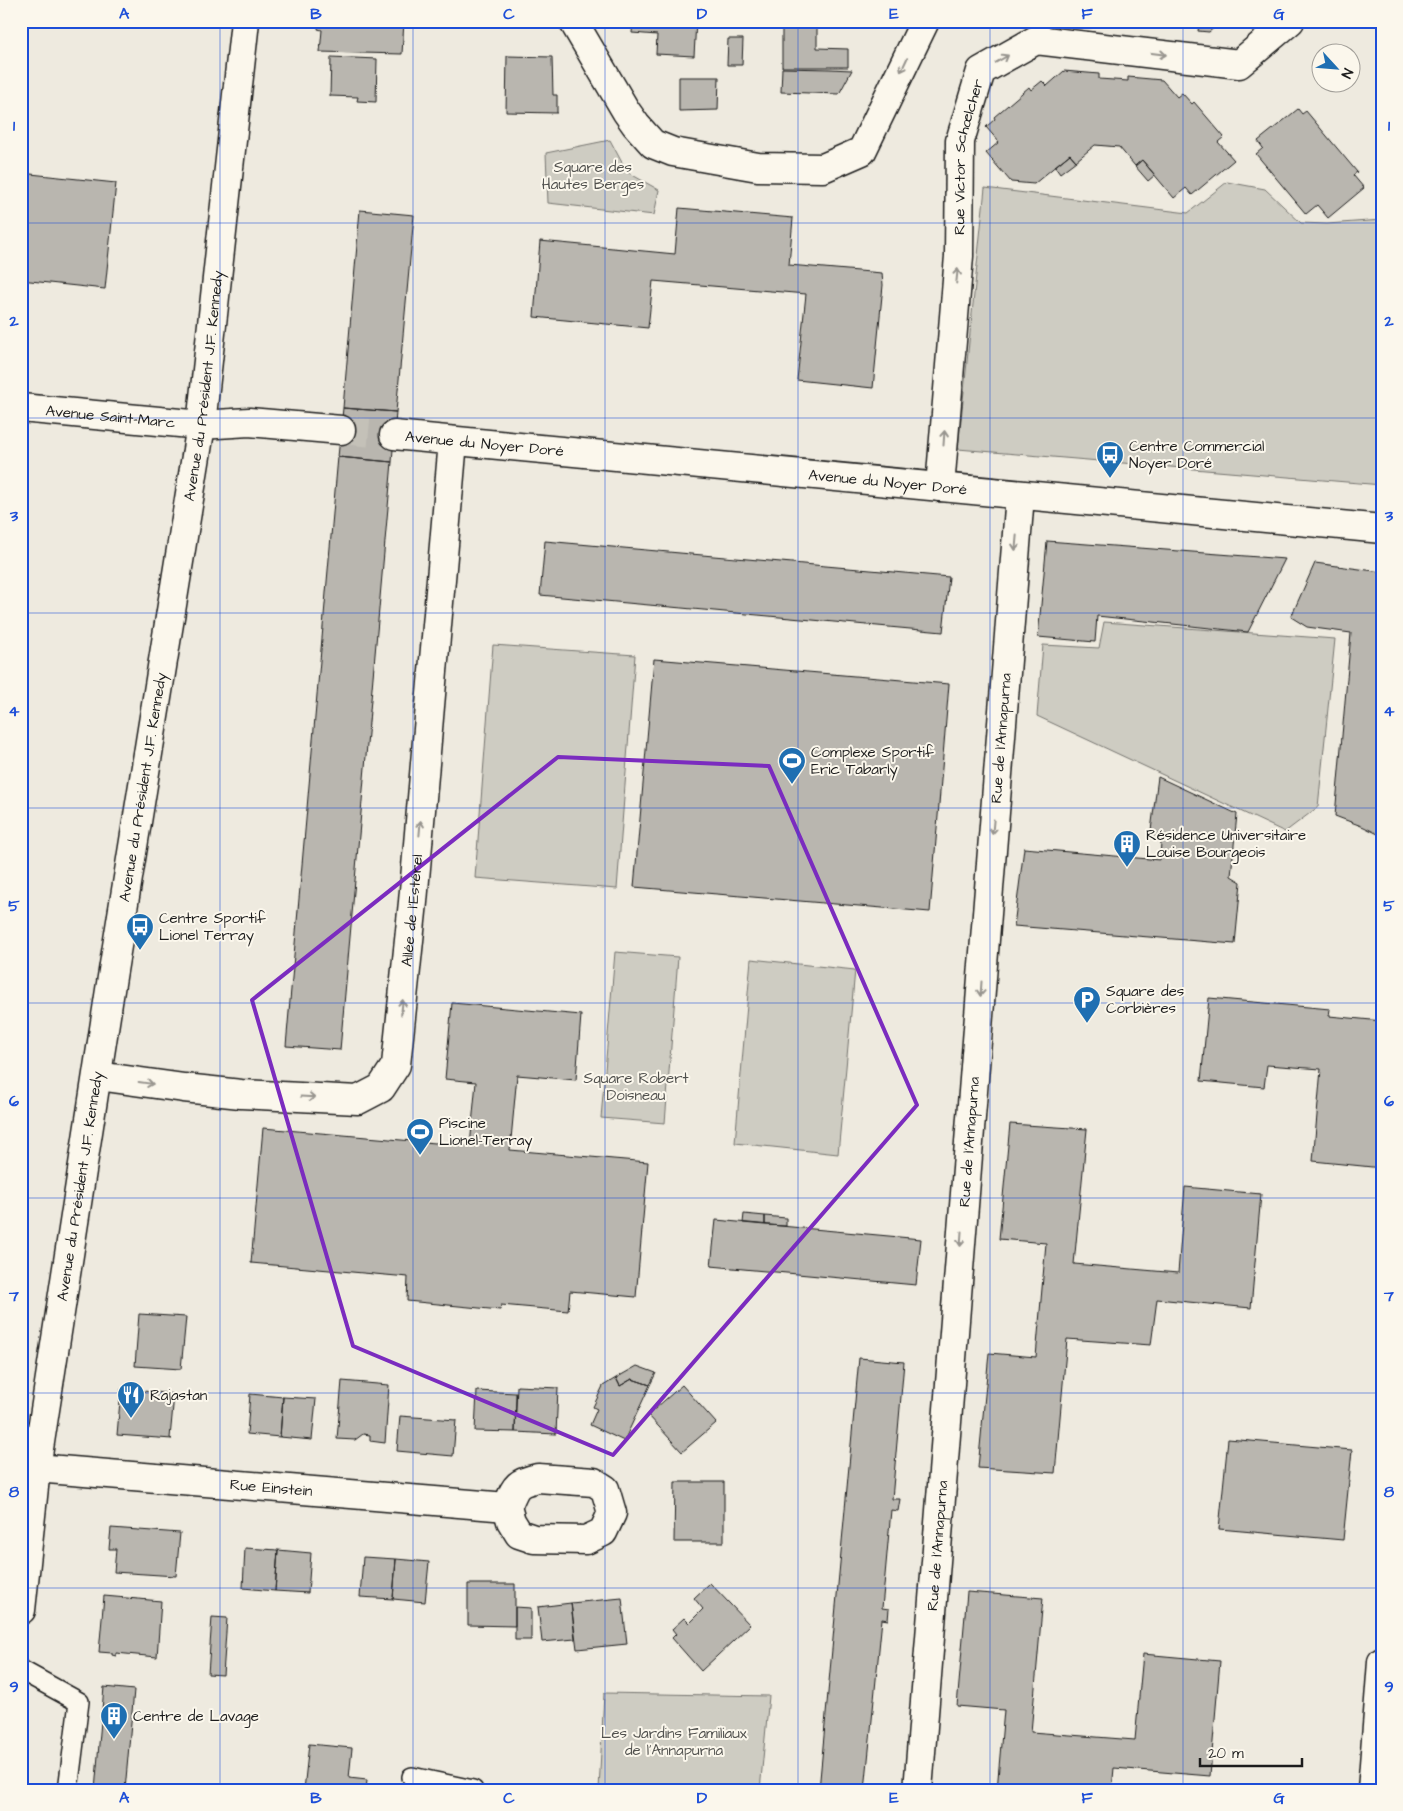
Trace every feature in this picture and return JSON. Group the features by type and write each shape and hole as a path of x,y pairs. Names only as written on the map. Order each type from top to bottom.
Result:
{"street":[{"name":"Avenue du Président J.F. Kennedy","path":"21,1610 36,1468 112,977 201,425 245,21"},
{"path":"573,21 626,111 653,144 673,152 758,167 823,168 862,151 871,136 925,21"},
{"name":"Rue Victor Schœlcher","path":"940,487 959,256 960,141 981,71 1036,40 1240,64 1290,21"},
{"name":"Avenue Saint-Marc","path":"21,408 201,425"},
{"path":"201,425 249,422 341,430"},
{"name":"Avenue du Noyer Doré","path":"394,435 1382,529"},
{"name":"Allée de l'Estérel","path":"98,1076 232,1093 358,1100 381,1088 396,1065 413,902 454,441"},
{"name":"Rue de l'Annapurna","path":"918,1790 1020,495"},
{"name":"Rue Einstein","path":"36,1468 507,1507"},
{"path":"1372,1790 1382,1662"}],"lane":[{"path":"21,1670 79,1702 68,1790"},
{"path":"412,1777 473,1790"}],"highlighted area":[{"path":"558,757 769,766 917,1105 613,1455 353,1346 252,1000"}],"green space":[{"name":"Square des Hautes Berges","path":"610,140 627,172 659,190 654,215 548,203 546,153"},
{"path":"1227,182 1265,189 1301,223 1327,224 1382,220 1382,485 958,449 985,188 1188,213"},
{"path":"1104,622 1335,639 1318,807 1285,832 1037,716 1043,645 1099,648"},
{"path":"493,645 635,655 617,889 475,878"},
{"name":"Square Robert Doisneau","path":"615,952 678,957 665,1123 601,1118"},
{"path":"751,959 855,970 838,1154 735,1143"},
{"name":"Les Jardins Familiaux de l'Annapurna","path":"604,1693 769,1696 760,1790 599,1790"}],"building":[{"path":"319,21 404,21 402,54 320,52 322,30 318,29"},
{"path":"633,21 696,21 694,56 656,54 657,35 632,33"},
{"path":"800,21 817,21 817,48 848,49 848,67 782,67 782,22 800,23"},
{"path":"1116,21 1151,21 1151,27 1116,24"},
{"path":"1174,21 1210,21 1207,25"},
{"path":"1210,21 1222,21 1209,32 1198,31 1199,24 1207,25"},
{"path":"728,39 743,39 742,65 727,65"},
{"path":"507,56 552,57 553,95 557,95 557,113 506,112"},
{"path":"331,57 377,59 376,102 357,101 358,97 330,96"},
{"path":"782,68 852,70 839,94 781,92"},
{"path":"1064,71 1099,74 1099,79 1128,81 1128,77 1162,80 1177,97 1182,93 1192,104 1194,102 1224,137 1218,142 1234,160 1192,195 1186,188 1174,198 1142,160 1135,166 1119,147 1095,145 1076,161 1070,154 1034,184 1011,182 986,153 999,142 986,127 995,119 994,117 1029,87 1031,90 1042,81 1047,86"},
{"path":"679,77 719,77 718,110 679,111"},
{"path":"1298,109 1302,114 1306,111 1357,172 1353,175 1364,188 1328,218 1317,205 1306,214 1256,154 1263,148 1258,141"},
{"path":"1070,154 1076,161 1060,173 1055,166"},
{"path":"1142,160 1155,175 1148,181 1135,166"},
{"path":"21,173 116,183 105,289 21,280"},
{"path":"679,208 793,218 789,265 882,273 883,285 873,388 797,380 806,294 653,281 648,328 534,317 540,241 675,254"},
{"path":"360,210 414,215 396,412 343,408"},
{"path":"343,408 396,412 392,462 338,457"},
{"path":"338,457 392,462 340,1050 286,1046"},
{"path":"545,541 949,577 943,632 540,595"},
{"path":"1047,541 1285,559 1248,632 1097,616 1095,642 1038,637"},
{"path":"1315,563 1382,572 1382,836 1335,816 1351,633 1307,627 1291,617"},
{"name":"Complexe Sportif Eric Tabarly","path":"654,659 949,684 930,912 634,887"},
{"name":"Résidence Universitaire Louise Bourgeois","path":"1158,777 1237,814 1231,876 1241,882 1235,944 1014,926 1024,848 1160,860 1161,841 1150,838"},
{"path":"1209,998 1330,1009 1329,1016 1382,1021 1382,1168 1313,1161 1321,1069 1267,1065 1264,1087 1201,1081"},
{"name":"Piscine Lionel-Terray","path":"452,1003 581,1015 576,1080 517,1075 510,1150 648,1162 636,1297 570,1291 568,1311 501,1305 500,1310 407,1301 408,1277 251,1263 263,1128 470,1146 476,1082 445,1079"},
{"path":"1010,1124 1087,1129 1074,1264 1178,1273 1185,1187 1261,1194 1251,1308 1157,1299 1151,1345 1067,1339 1055,1473 978,1468 989,1353 1036,1357 1046,1243 999,1239"},
{"path":"744,1214 765,1216 765,1225 743,1223"},
{"path":"765,1216 786,1218 786,1226 765,1225"},
{"path":"716,1220 921,1239 916,1285 711,1266"},
{"path":"139,1314 186,1317 181,1369 135,1366"},
{"path":"859,1358 904,1362 892,1499 900,1499 898,1511 891,1510 882,1608 889,1609 888,1620 882,1619 865,1790 819,1790"},
{"path":"637,1366 656,1373 650,1385 632,1379 620,1386 616,1378"},
{"path":"616,1378 620,1386 632,1379 650,1385 624,1441 590,1425 597,1409 593,1407 603,1386"},
{"path":"342,1381 389,1385 385,1443 370,1441 370,1435 363,1434 355,1440 337,1439"},
{"path":"682,1385 716,1423 682,1452 648,1415"},
{"path":"517,1386 558,1388 556,1434 515,1432"},
{"path":"121,1389 176,1394 174,1395 170,1438 172,1439 117,1435"},
{"path":"477,1391 516,1393 515,1432 475,1431"},
{"path":"250,1394 283,1397 280,1437 247,1434"},
{"path":"283,1397 316,1399 312,1440 280,1437"},
{"path":"400,1416 456,1420 453,1456 397,1451"},
{"path":"1228,1439 1352,1450 1343,1540 1219,1529"},
{"path":"675,1482 724,1482 724,1542 674,1542"},
{"path":"111,1528 180,1533 176,1576 114,1572 116,1549 109,1549"},
{"path":"245,1548 278,1550 275,1591 243,1588"},
{"path":"278,1550 311,1553 308,1593 275,1591"},
{"path":"363,1557 396,1559 393,1599 360,1597"},
{"path":"396,1559 429,1562 425,1602 393,1599"},
{"path":"710,1583 750,1625 701,1671 672,1638 676,1634 672,1629 684,1618 689,1623 703,1609 694,1598"},
{"path":"468,1584 515,1584 515,1626 468,1625"},
{"path":"967,1592 1043,1598 1031,1732 1135,1740 1143,1654 1220,1661 1210,1776 1114,1768 1112,1790 997,1790 1004,1710 957,1706"},
{"path":"104,1596 161,1601 157,1657 116,1653 116,1656 112,1655 112,1653 99,1652"},
{"path":"622,1598 627,1644 577,1649 571,1603"},
{"path":"571,1603 575,1639 542,1642 538,1607"},
{"path":"515,1607 531,1608 531,1640 515,1640"},
{"path":"212,1617 227,1618 223,1675 208,1674"},
{"name":"Centre de Lavage","path":"104,1687 134,1690 125,1790 95,1790"},
{"path":"309,1744 352,1748 349,1778 367,1780 366,1790 304,1790"}],"tunnel":[{"path":"341,430 394,435"}],"place":[{"name":"Centre Commercial Noyer Doré","path":"1110,479"},
{"name":"Complexe Sportif Eric Tabarly","path":"792,785"},
{"name":"Résidence Universitaire Louise Bourgeois","path":"1127,868"},
{"name":"Centre Sportif Lionel Terray","path":"140,951"},
{"name":"Square des Corbières","path":"1087,1024"},
{"name":"Piscine Lionel-Terray","path":"420,1156"},
{"name":"Rajastan","path":"131,1419"},
{"name":"Centre de Lavage","path":"114,1740"}]}
